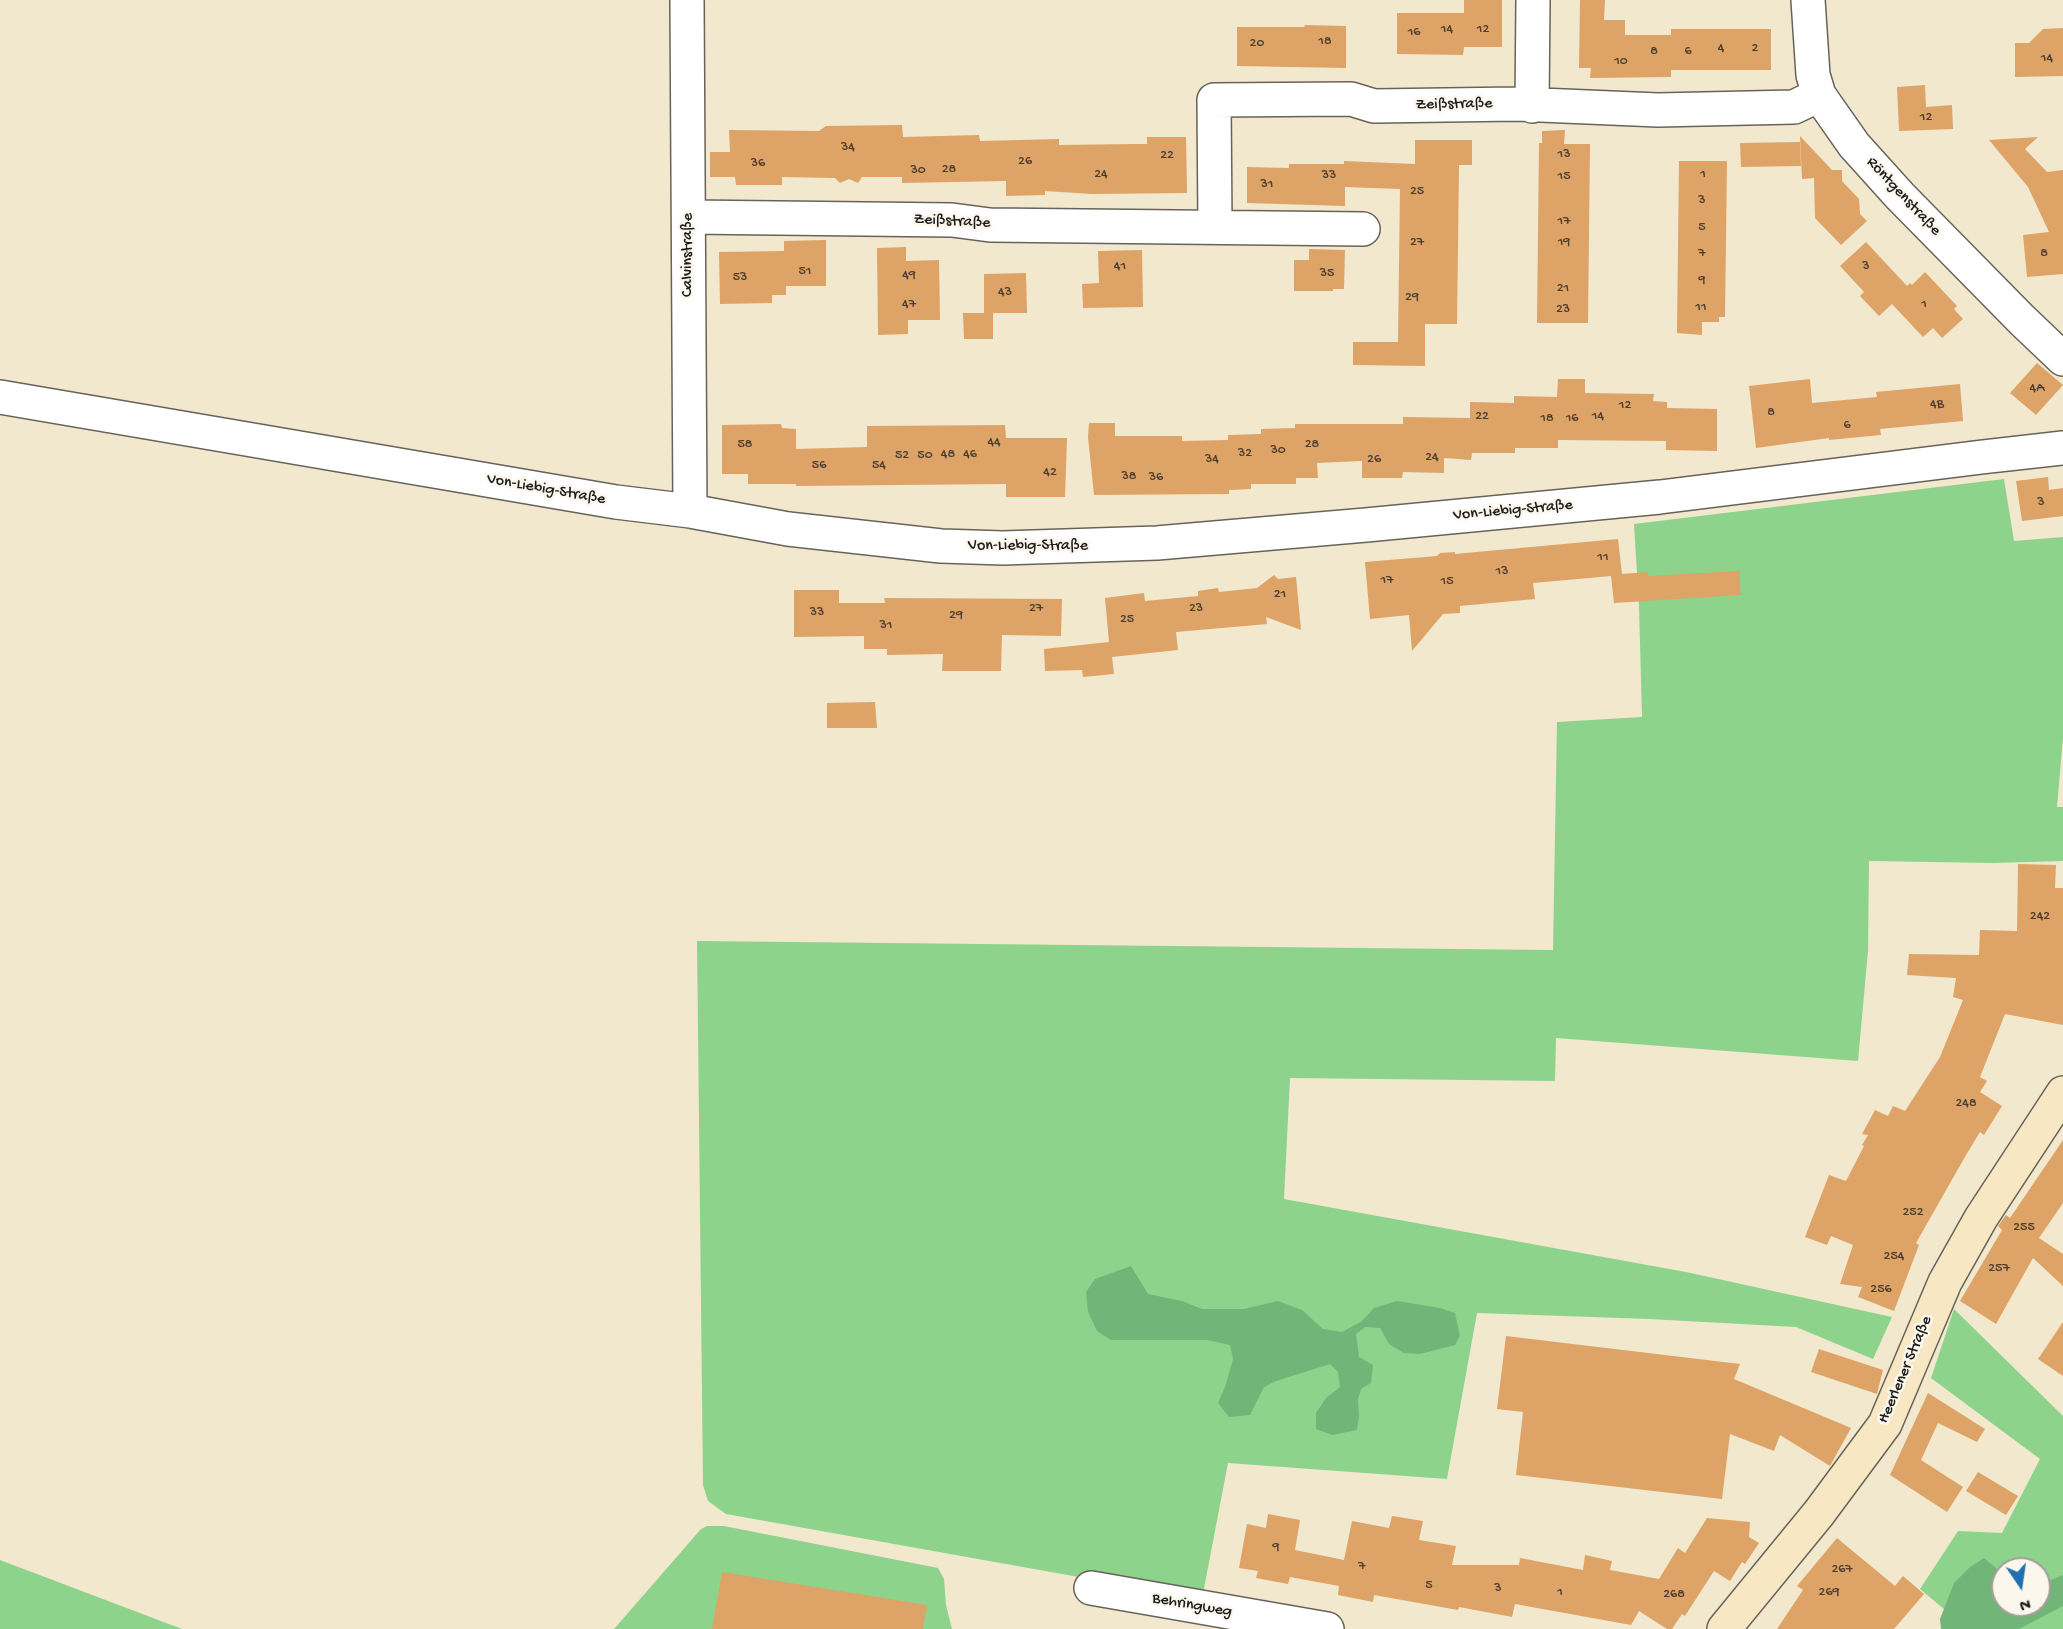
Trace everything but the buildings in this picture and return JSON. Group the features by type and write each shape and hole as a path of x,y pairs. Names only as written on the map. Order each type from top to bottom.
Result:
{"main road":[{"name":"Heerlener Straße","path":"1724,1629 1819,1513 1885,1424 1945,1282 1981,1218 2063,1093"}],"street":[{"name":"Calvinstraße","path":"687,0 690,511"},
{"path":"1532,106 1533,0"},
{"name":"Röntgenstraße","path":"1808,0 1813,75 1819,94 1854,145 1893,188 2063,359"},
{"name":"Zeißstraße","path":"1215,227 1214,100 1351,99 1374,106 1532,106 1658,110 1794,107 1819,94"},
{"name":"Zeißstraße","path":"689,218 952,220 990,225 1363,229"},
{"name":"Von-Liebig-Straße","path":"0,398 788,529 940,546 1029,549 1224,538 1645,499 1982,456 2063,448"},
{"name":"Behringweg","path":"1092,1588 1327,1629"}],"green space":[{"path":"2004,479 2014,541 2063,537 2063,737 2057,807 2063,807 2063,861 1993,863 1869,861 1868,951 1858,1061 1556,1038 1555,1081 1290,1078 1284,1199 1686,1272 1892,1317 1873,1359 1796,1327 1477,1313 1447,1479 1228,1463 1202,1599 726,1514 708,1501 703,1485 697,941 1553,950 1557,722 1642,717 1634,524"},
{"path":"1131,1266 1148,1294 1182,1301 1202,1309 1244,1309 1278,1301 1302,1310 1323,1329 1342,1332 1362,1321 1374,1308 1397,1301 1440,1308 1455,1313 1460,1336 1455,1345 1420,1354 1404,1353 1389,1344 1380,1328 1365,1327 1356,1334 1359,1357 1373,1365 1371,1383 1361,1389 1358,1399 1357,1430 1332,1435 1316,1429 1316,1413 1326,1398 1340,1387 1338,1372 1330,1364 1264,1387 1250,1415 1229,1417 1218,1403 1233,1359 1230,1345 1207,1340 1111,1340 1097,1331 1088,1312 1086,1292 1095,1279"},
{"path":"1954,1309 2063,1416 2063,1629 1968,1629 1920,1589 1958,1531 2002,1533 2040,1459 1931,1378"},
{"path":"707,1526 724,1526 938,1568 944,1579 946,1605 952,1629 614,1629 701,1529"},
{"path":"1984,1558 1991,1564 1991,1617 2042,1617 2019,1629 1941,1629 1940,1619 1954,1583 1970,1567"},
{"path":"0,1560 182,1629 0,1629"},
{"path":"2063,1575 2063,1606 2051,1612 2051,1580"}]}
